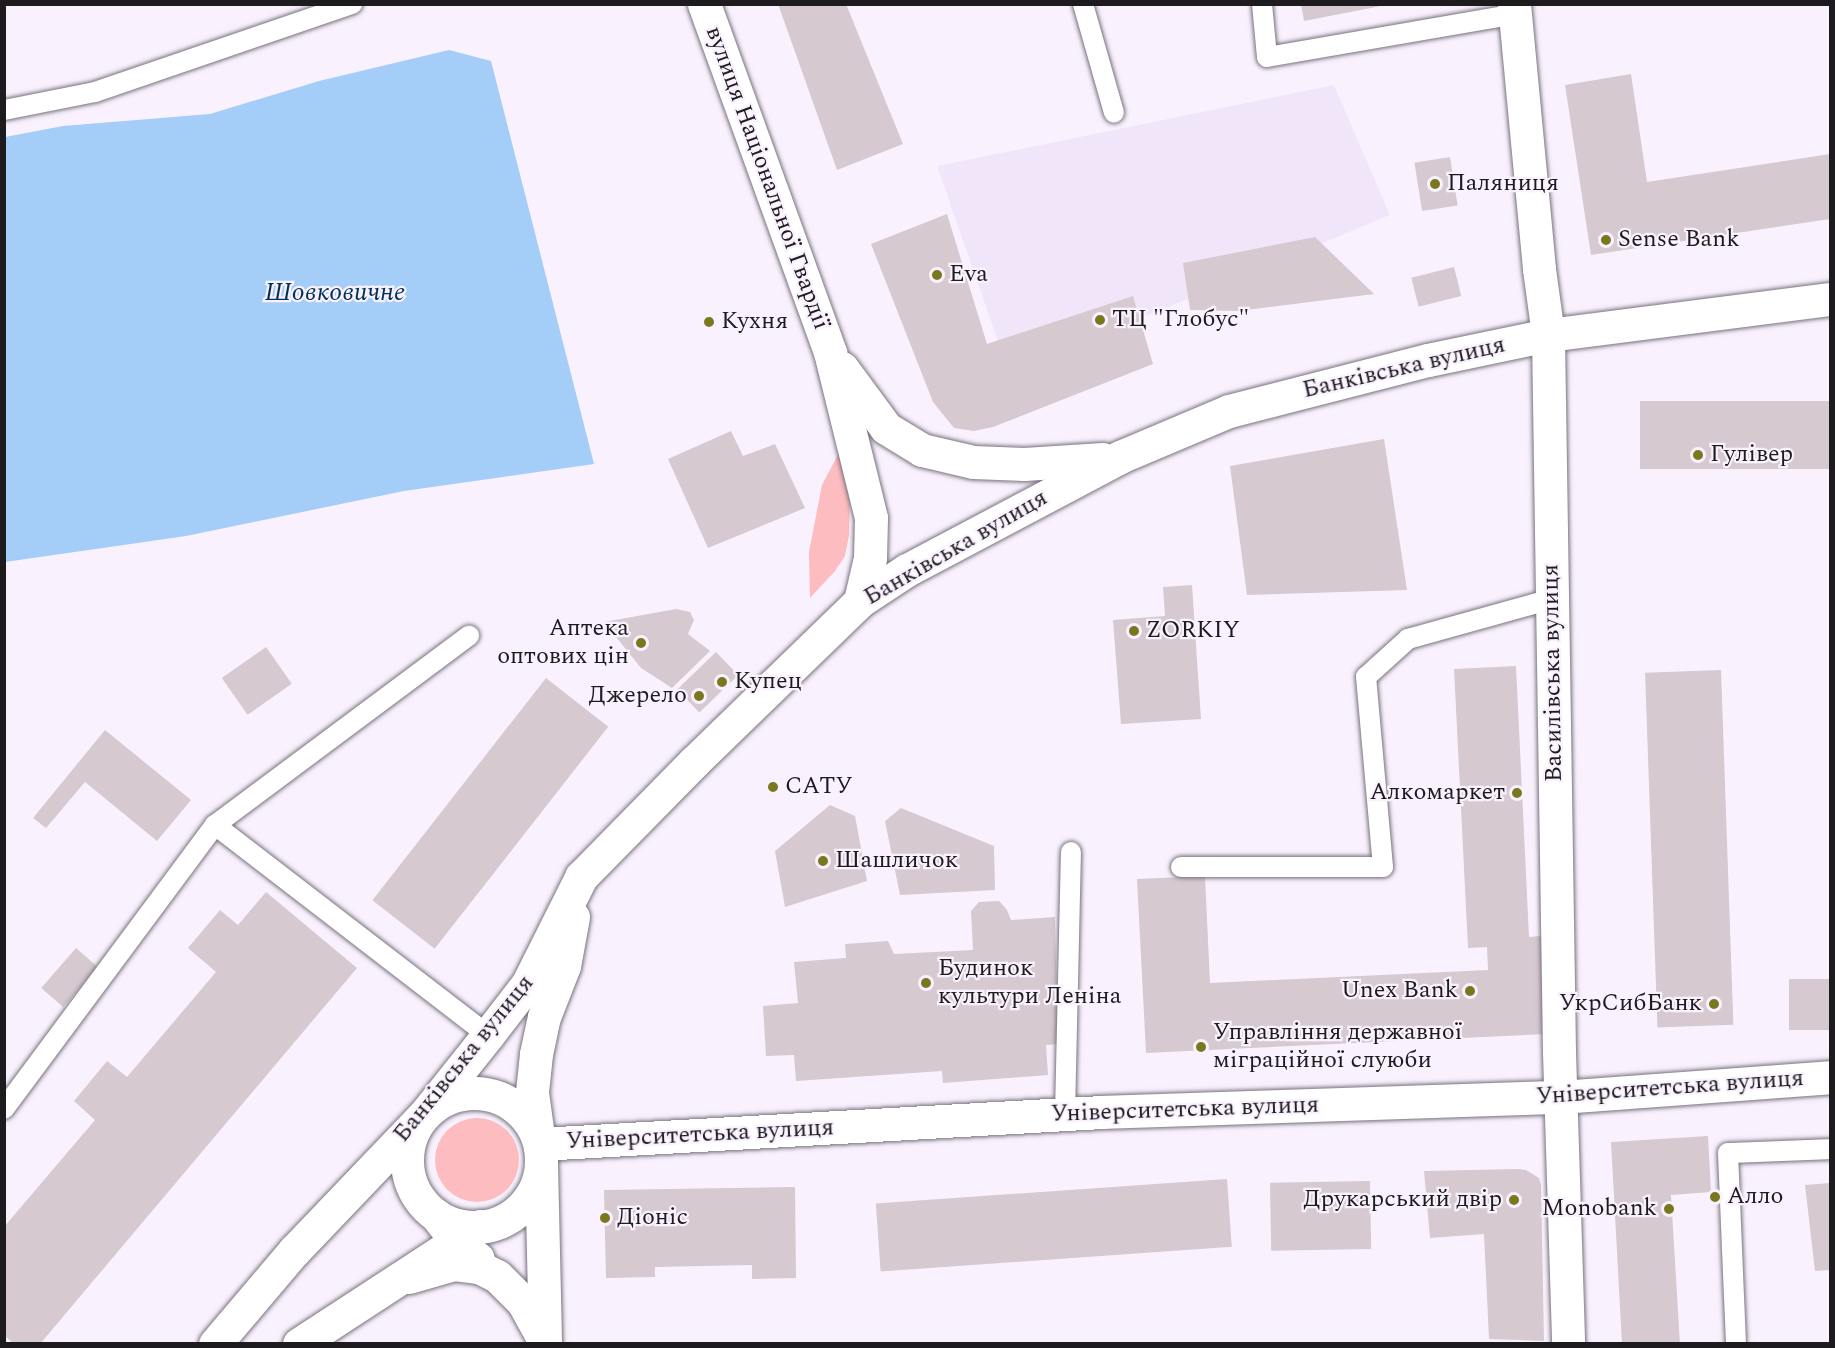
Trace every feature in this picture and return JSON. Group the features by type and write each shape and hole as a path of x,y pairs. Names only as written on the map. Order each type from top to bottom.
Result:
{"street":[{"name":"вулиця Національної Гвардії","path":"704,4 830,352"},
{"name":"Василівська вулиця","path":"1515,9 1538,257 1548,335 1560,1097 1568,1344"},
{"name":"Банківська вулиця","path":"214,1344 294,1251 425,1114 488,1035 528,983 581,877 694,762 860,601 907,570 1119,457 1229,411 1428,360 1548,335 1830,299"},
{"path":"830,352 886,428 922,450 973,462 1024,464 1119,457"},
{"path":"830,352 870,518 870,558 860,601"},
{"path":"545,1343 540,1149 532,1092 536,1054 544,1017 564,966 581,877"},
{"name":"Університетська вулиця","path":"540,1149 1065,1114 1560,1097 1830,1077"},
{"path":"299,1344 468,1234 508,1218 523,1206 537,1185 540,1149 526,1116 508,1101 481,1093 457,1095 437,1104 425,1114 410,1140 408,1169 417,1195 436,1215 468,1234 497,1276 523,1302 545,1343"},
{"path":"392,1284 429,1269 454,1264 479,1267 497,1276"}],"lane":[{"path":"4,110 95,92 352,4"},
{"path":"1083,4 1114,113"},
{"path":"1262,4 1267,57 1515,9"},
{"path":"1181,867 1383,867 1366,677 1408,639 1551,599"},
{"path":"4,1109 215,825 469,636"},
{"path":"215,825 488,1035"},
{"path":"1065,1114 1071,852"},
{"path":"1736,1344 1728,1153 1830,1149"}],"shaded area":[{"path":"1334,85 1390,215 1009,373 937,166"},
{"path":"841,449 850,497 849,535 845,556 835,571 810,598 809,552 822,485"},
{"path":"477,1118 493,1121 507,1130 516,1144 519,1160 516,1176 507,1190 493,1199 477,1202 461,1199 447,1190 438,1176 435,1160 438,1144 447,1130 461,1121"}],"water":[{"name":"Шовковичне","path":"449,50 491,61 594,464 404,491 186,536 5,562 5,137 63,126 210,114 319,81"}],"building":[{"path":"778,4 846,4 903,144 837,170"},
{"path":"1301,4 1381,4 1381,6 1304,21"},
{"path":"1631,74 1647,182 1830,154 1830,219 1591,255 1565,85"},
{"path":"1450,157 1458,205 1422,211 1414,163"},
{"name":"ТЦ \"Глобус\"","path":"947,214 987,344 1133,296 1153,364 993,427 974,431 954,428 933,402 871,244"},
{"path":"1315,237 1374,294 1238,311 1190,310 1183,263"},
{"path":"1454,267 1461,296 1419,307 1411,278"},
{"path":"1640,401 1830,401 1830,469 1640,469"},
{"path":"731,431 743,456 775,444 805,508 708,548 668,459"},
{"path":"1384,439 1407,590 1247,595 1230,466"},
{"path":"1192,585 1201,719 1121,724 1113,620 1165,616 1163,587"},
{"path":"676,609 690,612 694,620 688,634 710,651 672,688 641,668 604,622"},
{"path":"266,647 292,684 248,715 222,678"},
{"path":"716,652 738,675 699,713 677,690"},
{"path":"1516,666 1529,937 1541,936 1546,1034 1146,1053 1137,879 1205,876 1210,983 1488,970 1487,947 1468,948 1454,669"},
{"path":"1721,670 1733,1025 1657,1027 1645,673"},
{"path":"546,678 608,727 435,949 372,900"},
{"path":"105,730 191,800 157,841 85,782 46,828 33,818"},
{"path":"830,805 855,816 867,881 785,907 775,851"},
{"path":"901,808 994,846 995,890 900,895 885,821"},
{"path":"266,892 357,968 40,1344 14,1344 4,1335 4,1227 95,1120 74,1101 107,1061 127,1077 216,972 188,948 220,910 238,925"},
{"name":"Будинок культури Леніна","path":"999,901 1007,910 1011,920 1055,917 1058,1044 1046,1045 1048,1075 943,1083 942,1071 796,1081 794,1055 766,1056 763,1006 798,1003 794,962 846,958 845,944 888,941 894,954 973,950 971,911 979,902"},
{"path":"76,948 98,967 63,1007 41,988"},
{"path":"1789,979 1830,979 1830,1030 1789,1030"},
{"path":"1708,1136 1711,1192 1671,1195 1680,1344 1622,1344 1611,1142"},
{"path":"1526,1170 1539,1178 1541,1185 1544,1341 1489,1339 1484,1234 1430,1238 1424,1171"},
{"path":"1227,1179 1232,1247 881,1271 876,1204"},
{"path":"1370,1181 1371,1249 1271,1251 1270,1183"},
{"path":"1830,1183 1830,1270 1815,1271 1805,1185"},
{"path":"795,1187 796,1278 752,1279 752,1265 655,1267 655,1277 606,1278 604,1190"}],"place":[{"name":"Паляниця","path":"1435,184"},
{"name":"Sense Bank","path":"1606,240"},
{"name":"Eva","path":"937,275"},
{"name":"ТЦ \"Глобус\"","path":"1100,320"},
{"name":"Кухня","path":"709,322"},
{"name":"Гулівер","path":"1698,455"},
{"name":"ZORKIY","path":"1134,631"},
{"name":"Аптека оптових цін","path":"641,643"},
{"name":"Купец","path":"722,682"},
{"name":"Джерело","path":"699,696"},
{"name":"САТУ","path":"773,787"},
{"name":"Алкомаркет","path":"1517,793"},
{"name":"Шашличок","path":"823,861"},
{"name":"Будинок культури Леніна","path":"926,983"},
{"name":"Unex Bank","path":"1470,991"},
{"name":"УкрСибБанк","path":"1714,1004"},
{"name":"Управління державної міграційної слуюби","path":"1201,1047"},
{"name":"Алло","path":"1715,1197"},
{"name":"Друкарський двір","path":"1514,1200"},
{"name":"Monobank","path":"1669,1209"},
{"name":"Діоніс","path":"605,1218"}]}
